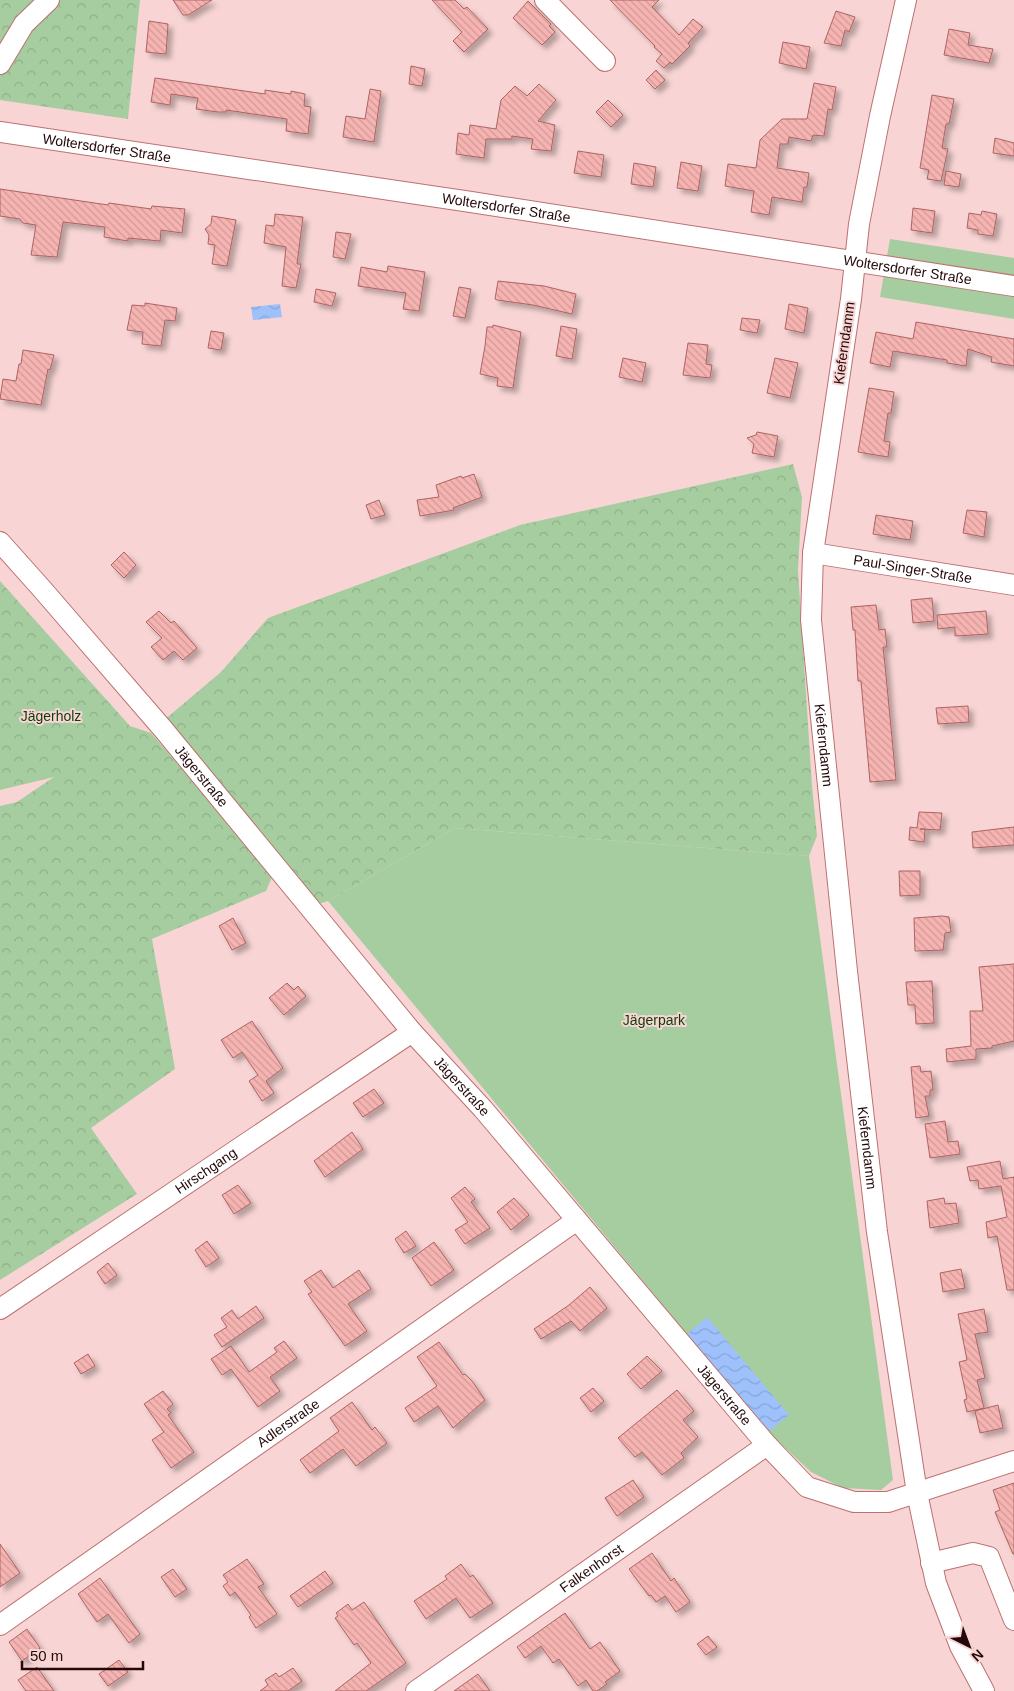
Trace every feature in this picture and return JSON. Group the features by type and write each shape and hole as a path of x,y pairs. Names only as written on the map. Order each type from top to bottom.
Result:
{"street":[{"path":"0,64 24,24 49,0"},
{"path":"545,0 605,61"},
{"name":"Kieferndamm","path":"906,0 880,116 859,224 813,553 811,620 847,971 877,1232 918,1493"},
{"name":"Woltersdorfer Straße","path":"0,132 1014,286"},
{"name":"Jägerstraße","path":"0,542 163,729 412,1032 483,1109 767,1445 807,1487 854,1502 888,1502 1014,1461"},
{"name":"Paul-Singer-Straße","path":"813,553 1014,585"},
{"name":"Hirschgang","path":"0,1310 412,1032"},
{"name":"Adlerstraße","path":"0,1625 577,1220"},
{"name":"Falkenhorst","path":"416,1691 767,1445"},
{"path":"918,1493 936,1583 960,1646 984,1691"},
{"path":"931,1563 972,1553 989,1557 1014,1620"}],"green space":[{"path":"0,0 140,0 128,119 0,100"},
{"path":"890,239 1014,258 1014,319 880,297"},
{"path":"793,464 802,497 798,570 817,836 809,856 455,828 328,901 315,905 163,721 221,672 268,618 520,525"},
{"name":"Jägerholz","path":"0,581 130,726 151,733 273,875 266,891 152,939 175,1069 91,1128 137,1194 0,1280 0,806 17,802 54,777 0,790"},
{"name":"Jägerpark","path":"455,828 809,856 893,1480 881,1490 843,1488 811,1472 768,1432 328,901"}],"water":[{"path":"280,304 282,317 253,320 251,307"},
{"path":"707,1317 789,1415 768,1432 686,1335"}],"building":[{"path":"173,0 212,0 188,15 183,15"},
{"path":"432,0 455,0 464,9 467,7 488,29 464,52 453,41 462,32"},
{"path":"610,0 659,0 652,7 679,35 693,19 703,27 688,43 690,46 672,64 670,62 664,68 656,61 662,54"},
{"path":"528,1 551,24 549,26 555,32 542,45 513,18"},
{"path":"836,11 855,17 849,32 845,30 841,46 824,43"},
{"path":"149,21 168,24 166,54 146,52"},
{"path":"949,29 970,33 968,45 993,49 989,63 944,55"},
{"path":"783,42 810,47 806,69 779,63"},
{"path":"411,66 425,69 422,86 409,84"},
{"path":"656,70 665,80 655,89 646,80"},
{"path":"155,78 265,94 265,90 291,94 291,91 305,94 304,106 311,107 308,134 286,131 287,119 226,110 226,112 218,112 196,109 198,98 171,94 170,105 151,102"},
{"path":"814,83 836,87 832,110 828,109 824,136 813,135 811,141 789,137 788,144 780,144 777,168 809,173 807,187 804,187 802,202 772,197 769,215 751,212 754,191 725,186 728,164 756,168 760,140 782,119 807,119"},
{"path":"539,84 556,100 538,121 555,125 551,151 531,149 533,139 512,136 512,139 486,139 484,158 456,154 458,133 469,135 470,125 496,129 501,100 515,86 527,96"},
{"path":"370,89 381,91 374,142 343,137 346,116 365,119"},
{"path":"932,95 954,99 949,124 946,124 942,148 948,149 941,181 927,179 929,170 920,168"},
{"path":"608,100 623,115 611,127 596,112"},
{"path":"995,138 1014,143 1014,156 993,153"},
{"path":"578,151 604,155 601,177 574,173"},
{"path":"681,162 702,166 698,191 677,188"},
{"path":"634,163 656,167 653,187 631,184"},
{"path":"946,171 961,174 959,187 944,185"},
{"path":"0,189 108,205 109,203 151,209 152,206 185,209 182,233 161,230 160,241 128,238 128,241 104,237 105,227 63,222 57,257 31,255 36,225 23,223 20,219 0,216"},
{"path":"913,208 935,211 932,233 911,230"},
{"path":"982,211 997,214 993,236 978,234 978,230 967,228 969,213 981,215"},
{"path":"275,214 303,217 297,264 301,264 296,288 282,286 286,247 264,243 266,225 274,226"},
{"path":"212,216 236,220 227,266 212,264 215,245 208,244 209,235 205,229 211,224"},
{"path":"336,232 351,234 345,259 333,257"},
{"path":"388,266 425,272 419,311 403,309 406,293 358,286 361,267 387,272"},
{"path":"498,281 544,286 576,294 572,314 533,305 497,300 495,299"},
{"path":"459,287 471,289 465,318 453,316"},
{"path":"316,289 336,293 332,306 314,302"},
{"path":"145,303 177,308 175,321 165,320 161,346 142,344 143,332 127,330 132,305 145,306"},
{"path":"789,304 808,308 804,333 785,329"},
{"path":"742,318 760,320 757,333 740,330"},
{"path":"916,322 1014,339 1014,366 991,362 992,357 968,349 966,366 947,363 947,360 893,351 890,367 870,363 876,332 913,339"},
{"path":"493,325 521,332 513,388 497,386 498,378 480,374 487,327 493,327"},
{"path":"561,326 577,329 572,359 556,356"},
{"path":"211,331 224,333 221,350 208,348"},
{"path":"688,343 708,345 706,364 712,365 710,378 683,375"},
{"path":"23,350 54,355 50,370 48,369 41,405 0,399 3,379 16,381"},
{"path":"623,358 646,363 642,382 619,377"},
{"path":"775,358 798,363 790,398 767,393"},
{"path":"869,388 894,392 891,413 888,413 884,441 890,442 888,457 858,452"},
{"path":"757,432 778,436 774,457 752,453 754,444 747,438 756,435"},
{"path":"474,474 482,497 453,508 454,510 420,516 417,500 439,497 436,485 461,476 462,478"},
{"path":"379,500 385,515 371,519 366,505"},
{"path":"967,510 987,512 984,537 963,533"},
{"path":"876,515 913,521 910,540 873,534"},
{"path":"124,552 136,565 124,578 111,565"},
{"path":"932,598 934,621 913,623 911,600"},
{"path":"876,605 879,630 885,629 887,647 883,647 896,780 870,782 861,681 858,681 855,630 853,630 851,607"},
{"path":"159,611 171,623 174,621 197,648 183,660 174,651 163,660 151,647 162,638 146,622"},
{"path":"986,611 988,634 955,636 955,627 938,629 937,615"},
{"path":"968,706 969,722 938,724 936,708"},
{"path":"919,812 942,813 940,830 925,829 924,842 909,840 910,827 917,828"},
{"path":"1014,827 1014,845 973,848 972,832"},
{"path":"899,871 920,871 920,895 900,896"},
{"path":"949,917 951,932 945,933 943,950 915,951 914,918"},
{"path":"233,918 246,943 232,950 219,926"},
{"path":"1014,964 1014,1041 992,1046 992,1048 976,1049 976,1059 947,1062 946,1049 971,1046 970,1011 983,1011 979,967"},
{"path":"932,981 934,1023 916,1024 915,1005 908,1005 906,982"},
{"path":"287,983 294,990 298,986 306,996 284,1015 269,998"},
{"path":"252,1021 283,1068 266,1081 274,1093 262,1101 249,1081 258,1075 242,1052 233,1058 221,1040"},
{"path":"920,1066 921,1072 931,1071 933,1090 930,1090 930,1096 925,1096 929,1116 916,1118 911,1067"},
{"path":"374,1089 384,1103 363,1117 353,1103"},
{"path":"945,1121 948,1142 958,1141 960,1154 930,1158 925,1124"},
{"path":"352,1132 363,1149 325,1177 314,1161"},
{"path":"1000,1161 1003,1179 1014,1177 1014,1290 1007,1290 997,1236 988,1238 986,1222 1007,1217 1001,1186 979,1189 978,1180 970,1181 967,1167"},
{"path":"238,1185 251,1203 234,1214 222,1195"},
{"path":"465,1187 475,1199 471,1202 490,1228 465,1244 455,1230 468,1222 451,1198"},
{"path":"514,1198 529,1215 511,1230 497,1212"},
{"path":"944,1198 945,1204 956,1203 959,1223 930,1228 927,1201"},
{"path":"406,1231 416,1246 404,1253 395,1239"},
{"path":"207,1241 219,1258 206,1267 195,1250"},
{"path":"434,1242 454,1270 431,1286 412,1258"},
{"path":"108,1263 117,1275 105,1284 97,1272"},
{"path":"961,1269 965,1288 943,1292 940,1273"},
{"path":"321,1270 333,1288 359,1270 371,1289 348,1304 367,1331 345,1346 308,1294 312,1292 304,1281"},
{"path":"590,1287 607,1308 580,1331 571,1321 541,1339 534,1329 569,1305"},
{"path":"256,1306 264,1318 222,1347 214,1335 227,1327 221,1318 232,1310 238,1319"},
{"path":"984,1309 988,1332 975,1334 985,1378 977,1380 984,1408 967,1412 964,1400 967,1399 959,1362 967,1360 958,1314"},
{"path":"284,1341 297,1358 270,1377 280,1391 258,1407 231,1369 222,1375 211,1359 231,1346 249,1372 277,1352 274,1348"},
{"path":"439,1342 463,1375 465,1374 472,1381 485,1400 453,1428 438,1406 414,1422 405,1408 437,1386 417,1357"},
{"path":"88,1354 95,1366 81,1374 74,1363"},
{"path":"647,1356 662,1371 641,1389 627,1374"},
{"path":"593,1388 604,1401 591,1412 580,1398"},
{"path":"677,1390 694,1411 683,1420 698,1437 681,1453 684,1458 662,1475 642,1452 635,1457 618,1438"},
{"path":"163,1391 173,1404 167,1409 171,1413 168,1415 194,1452 171,1468 152,1440 164,1432 144,1404"},
{"path":"352,1402 372,1430 375,1427 387,1443 356,1466 343,1449 310,1473 300,1460 339,1431 330,1418"},
{"path":"998,1405 1003,1428 980,1433 975,1411"},
{"path":"633,1480 644,1497 617,1516 605,1498"},
{"path":"1014,1483 1013,1554 995,1512 1000,1510 993,1490"},
{"path":"0,1544 20,1573 0,1587"},
{"path":"652,1553 671,1581 674,1578 690,1602 676,1612 665,1596 656,1602 651,1595 649,1596 629,1569"},
{"path":"247,1559 264,1584 258,1587 277,1614 256,1628 249,1617 251,1615 235,1592 230,1596 223,1586 228,1582 223,1575"},
{"path":"461,1564 470,1577 473,1575 493,1603 470,1618 456,1598 426,1619 414,1601 447,1579 445,1576"},
{"path":"173,1569 187,1589 175,1597 161,1577"},
{"path":"325,1571 333,1583 298,1607 290,1596"},
{"path":"100,1578 140,1634 129,1643 108,1614 97,1622 78,1594"},
{"path":"364,1602 406,1663 366,1691 335,1691 371,1663 357,1643 354,1645 335,1618 338,1616 336,1613 348,1604 352,1610"},
{"path":"565,1613 590,1649 600,1642 620,1671 605,1682 607,1684 597,1691 593,1691 586,1680 578,1686 559,1659 553,1663 541,1646 525,1658 517,1647"},
{"path":"27,1629 40,1648 22,1661 9,1642"},
{"path":"708,1636 717,1647 706,1655 697,1644"},
{"path":"119,1660 128,1672 108,1686 99,1674"},
{"path":"37,1667 54,1691 26,1691 18,1680"},
{"path":"293,1668 302,1681 288,1691 260,1691 268,1685 265,1680 276,1673 279,1677"},
{"path":"478,1674 490,1691 454,1691"}]}
